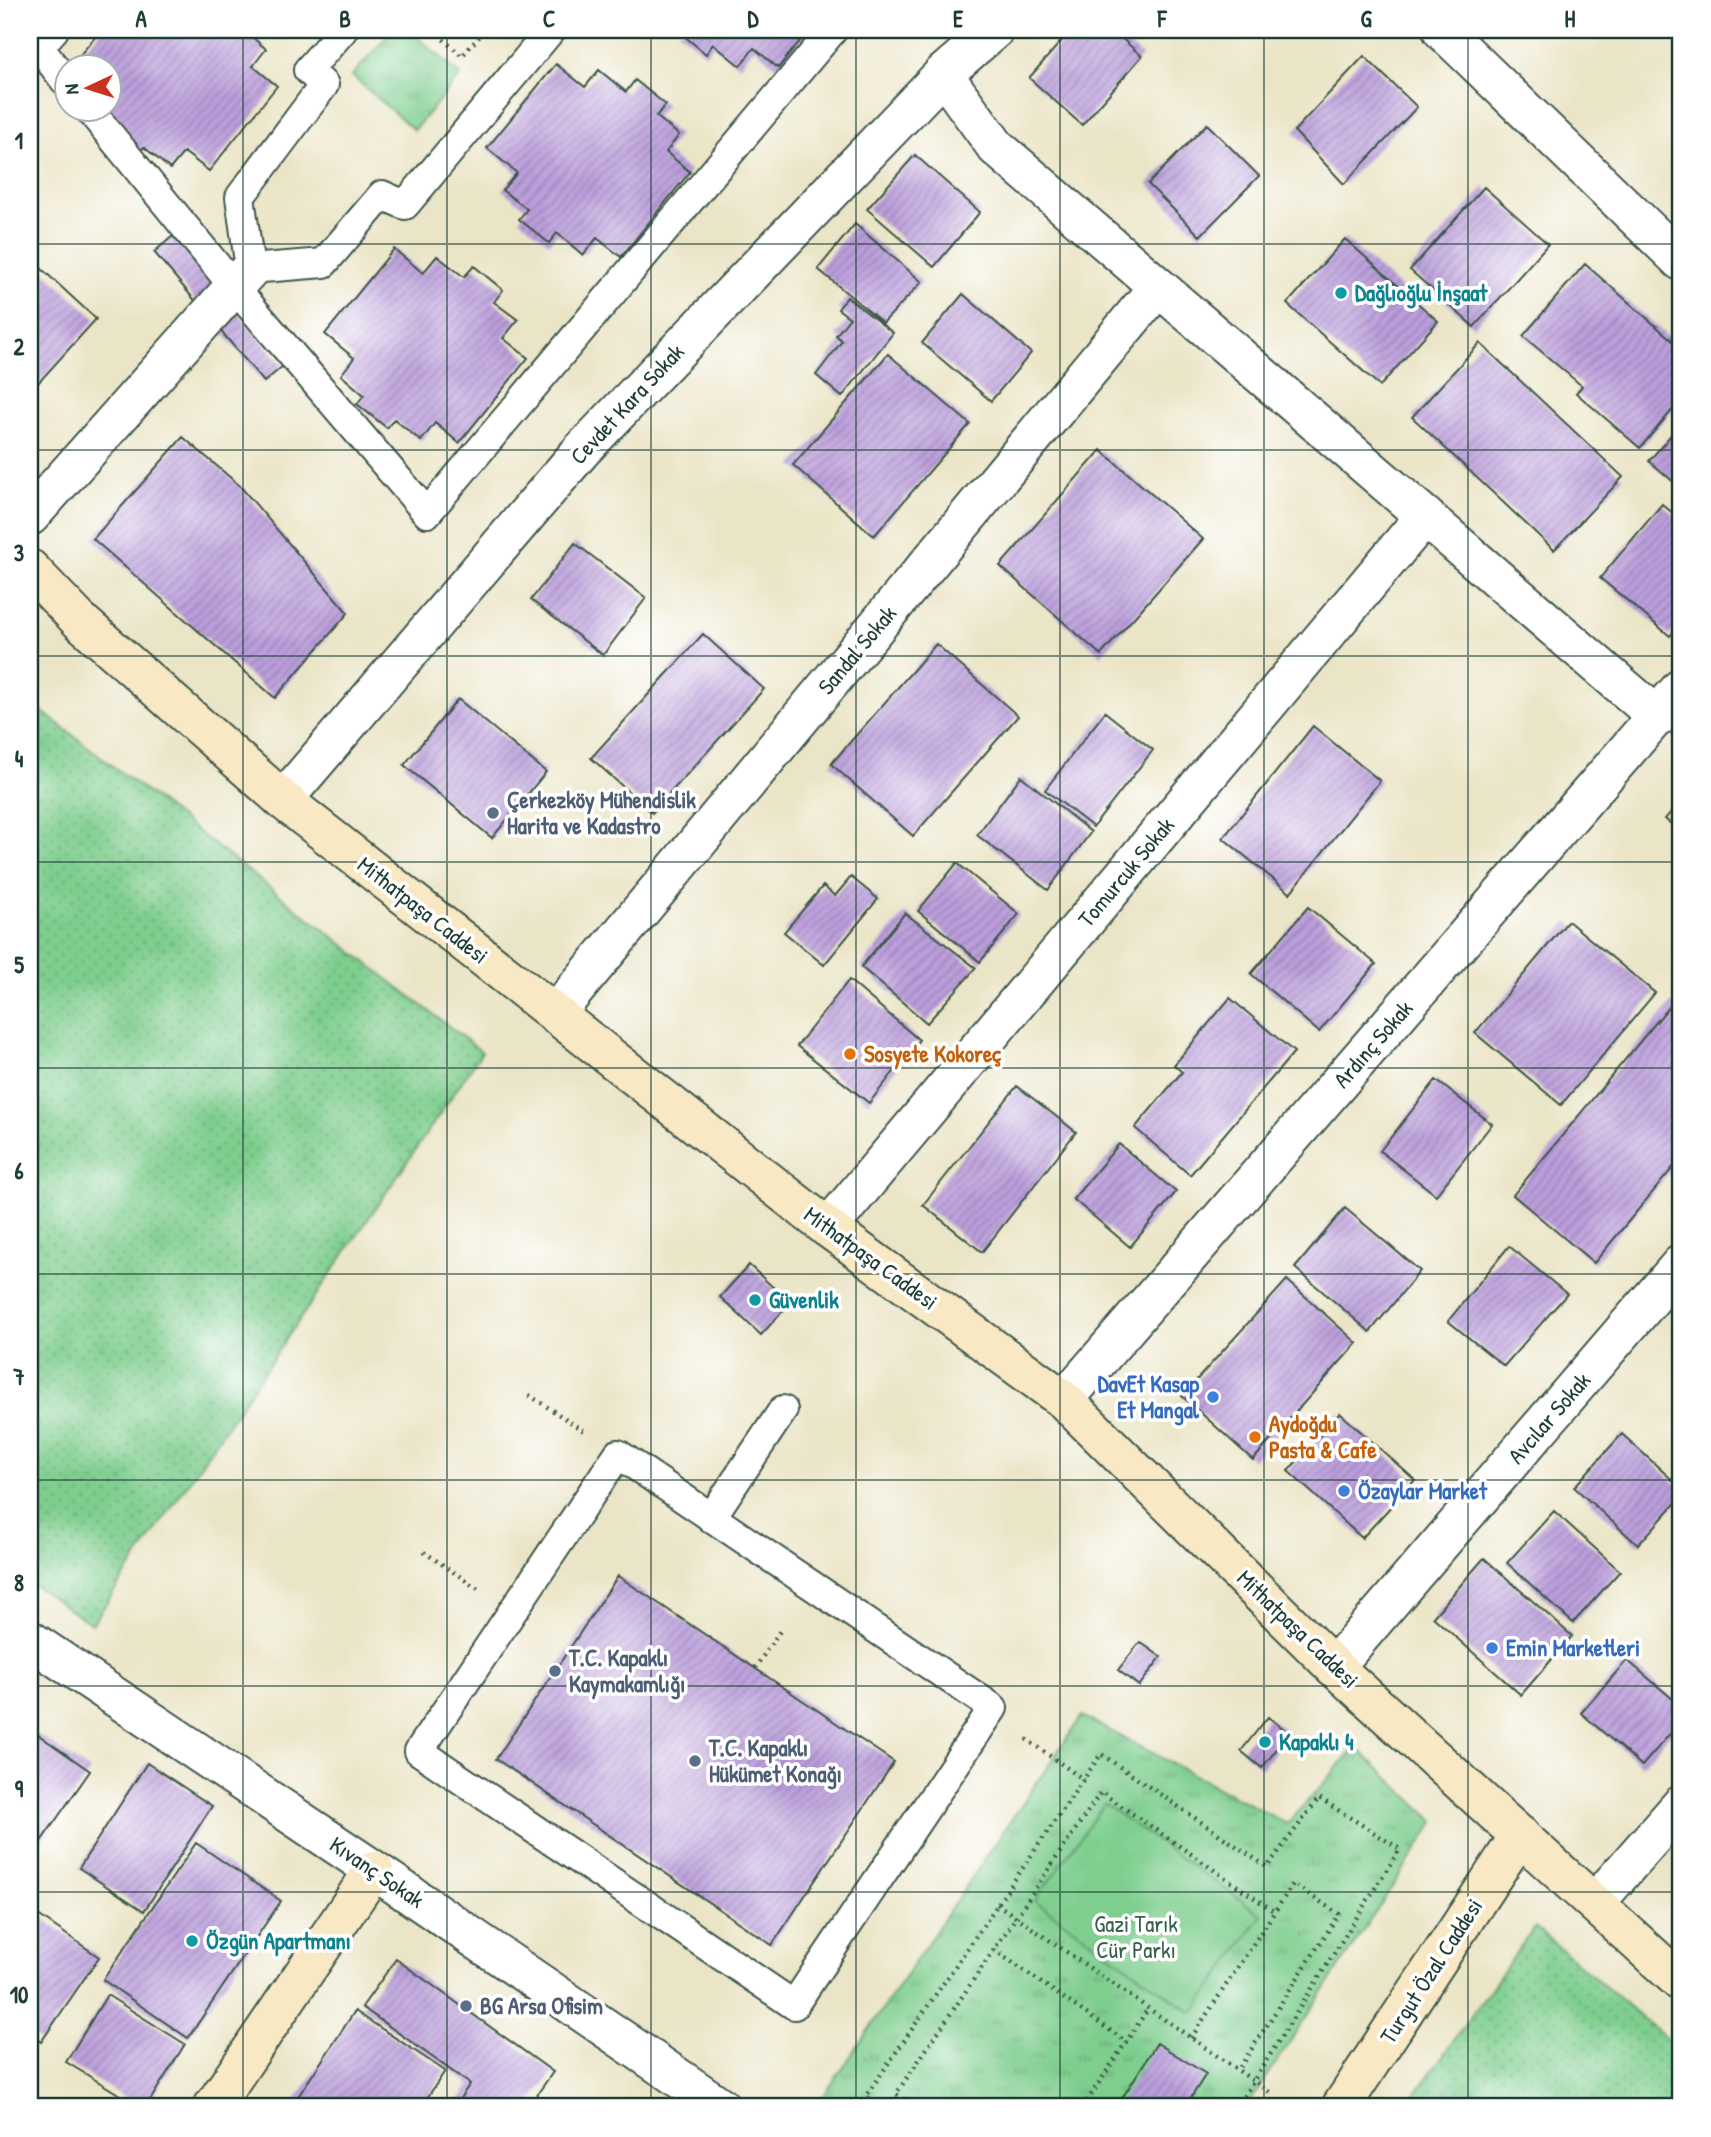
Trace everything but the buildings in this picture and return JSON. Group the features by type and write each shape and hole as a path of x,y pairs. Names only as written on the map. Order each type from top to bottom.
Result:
{"street":[{"name":"Cevdet Kara Sokak","path":"283,800 581,451 943,74 994,30"},
{"path":"1442,30 1681,261"},
{"path":"943,74 996,147 1424,516 1669,703"},
{"path":"30,516 242,278"},
{"name":"Sandal Sokak","path":"555,1014 1158,287"},
{"name":"Tomurcuk Sokak","path":"828,1228 1424,516"},
{"name":"Mithatpaşa Caddesi","path":"30,569 79,620 283,800 828,1228 1064,1400 1334,1667 1681,1982"},
{"name":"Ardınç Sokak","path":"1064,1400 1669,703"},
{"name":"Avcılar Sokak","path":"1334,1667 1681,1264"},
{"name":"Kıvanç Sokak","path":"30,1640 721,2107"},
{"path":"1595,1903 1681,1805"},
{"name":"Turgut Özal Caddesi","path":"1341,2107 1520,1835"},
{"path":"213,2107 374,1870"}],"lane":[{"path":"52,64 39,47 54,30"},
{"path":"242,278 240,197 324,85 308,70 343,30"},
{"path":"242,278 324,263 382,195 405,205 551,30"},
{"path":"101,122 242,278 427,513 833,30"},
{"path":"710,1518 783,1410"},
{"path":"618,1454 993,1708 794,2005 419,1751 618,1454"}],"path":[{"path":"433,30 462,56 485,30"},
{"path":"529,1395 618,1454"},
{"path":"424,1552 512,1612"},
{"path":"755,1668 782,1628"},
{"path":"1026,1740 1084,1780"},
{"path":"880,2107 866,2096 1101,1754 1267,1867 1319,1798 1400,1849 1237,2107"},
{"path":"916,2107 896,2094 1101,1792 1275,1912"},
{"path":"1191,2038 1293,1884 1339,1914 1238,2070"},
{"path":"997,1904 1271,2094"},
{"path":"995,1950 1127,2042"},
{"path":"1083,2107 1148,2008"}],"green space":[{"path":"392,30 409,30 461,75 414,130 352,76"},
{"path":"34,705 482,1052 92,1624 30,1583 30,711"},
{"name":"Gazi Tarık Cür Parkı","path":"1082,1716 1287,1824 1356,1747 1435,1822 1247,2107 816,2107"},
{"path":"1104,1804 1262,1915 1193,2013 1035,1901"},
{"path":"1535,1927 1681,2051 1681,2107 1406,2107"}],"place":[{"name":"Dağlıoğlu İnşaat","path":"1341,293"},
{"name":"Çerkezköy Mühendislik Harita ve Kadastro","path":"493,813"},
{"name":"Sosyete Kokoreç","path":"850,1054"},
{"name":"Güvenlik","path":"755,1300"},
{"name":"DavEt Kasap Et Mangal","path":"1213,1397"},
{"name":"Aydoğdu Pasta & Cafe","path":"1255,1437"},
{"name":"Özaylar Market","path":"1344,1491"},
{"name":"Emin Marketleri","path":"1492,1648"},
{"name":"T.C. Kapaklı Kaymakamlığı","path":"555,1671"},
{"name":"Kapaklı 4","path":"1265,1742"},
{"name":"T.C. Kapaklı Hükümet Konağı","path":"695,1761"},
{"name":"Özgün Apartmanı","path":"192,1941"},
{"name":"BG Arsa Ofisim","path":"466,2006"}]}
